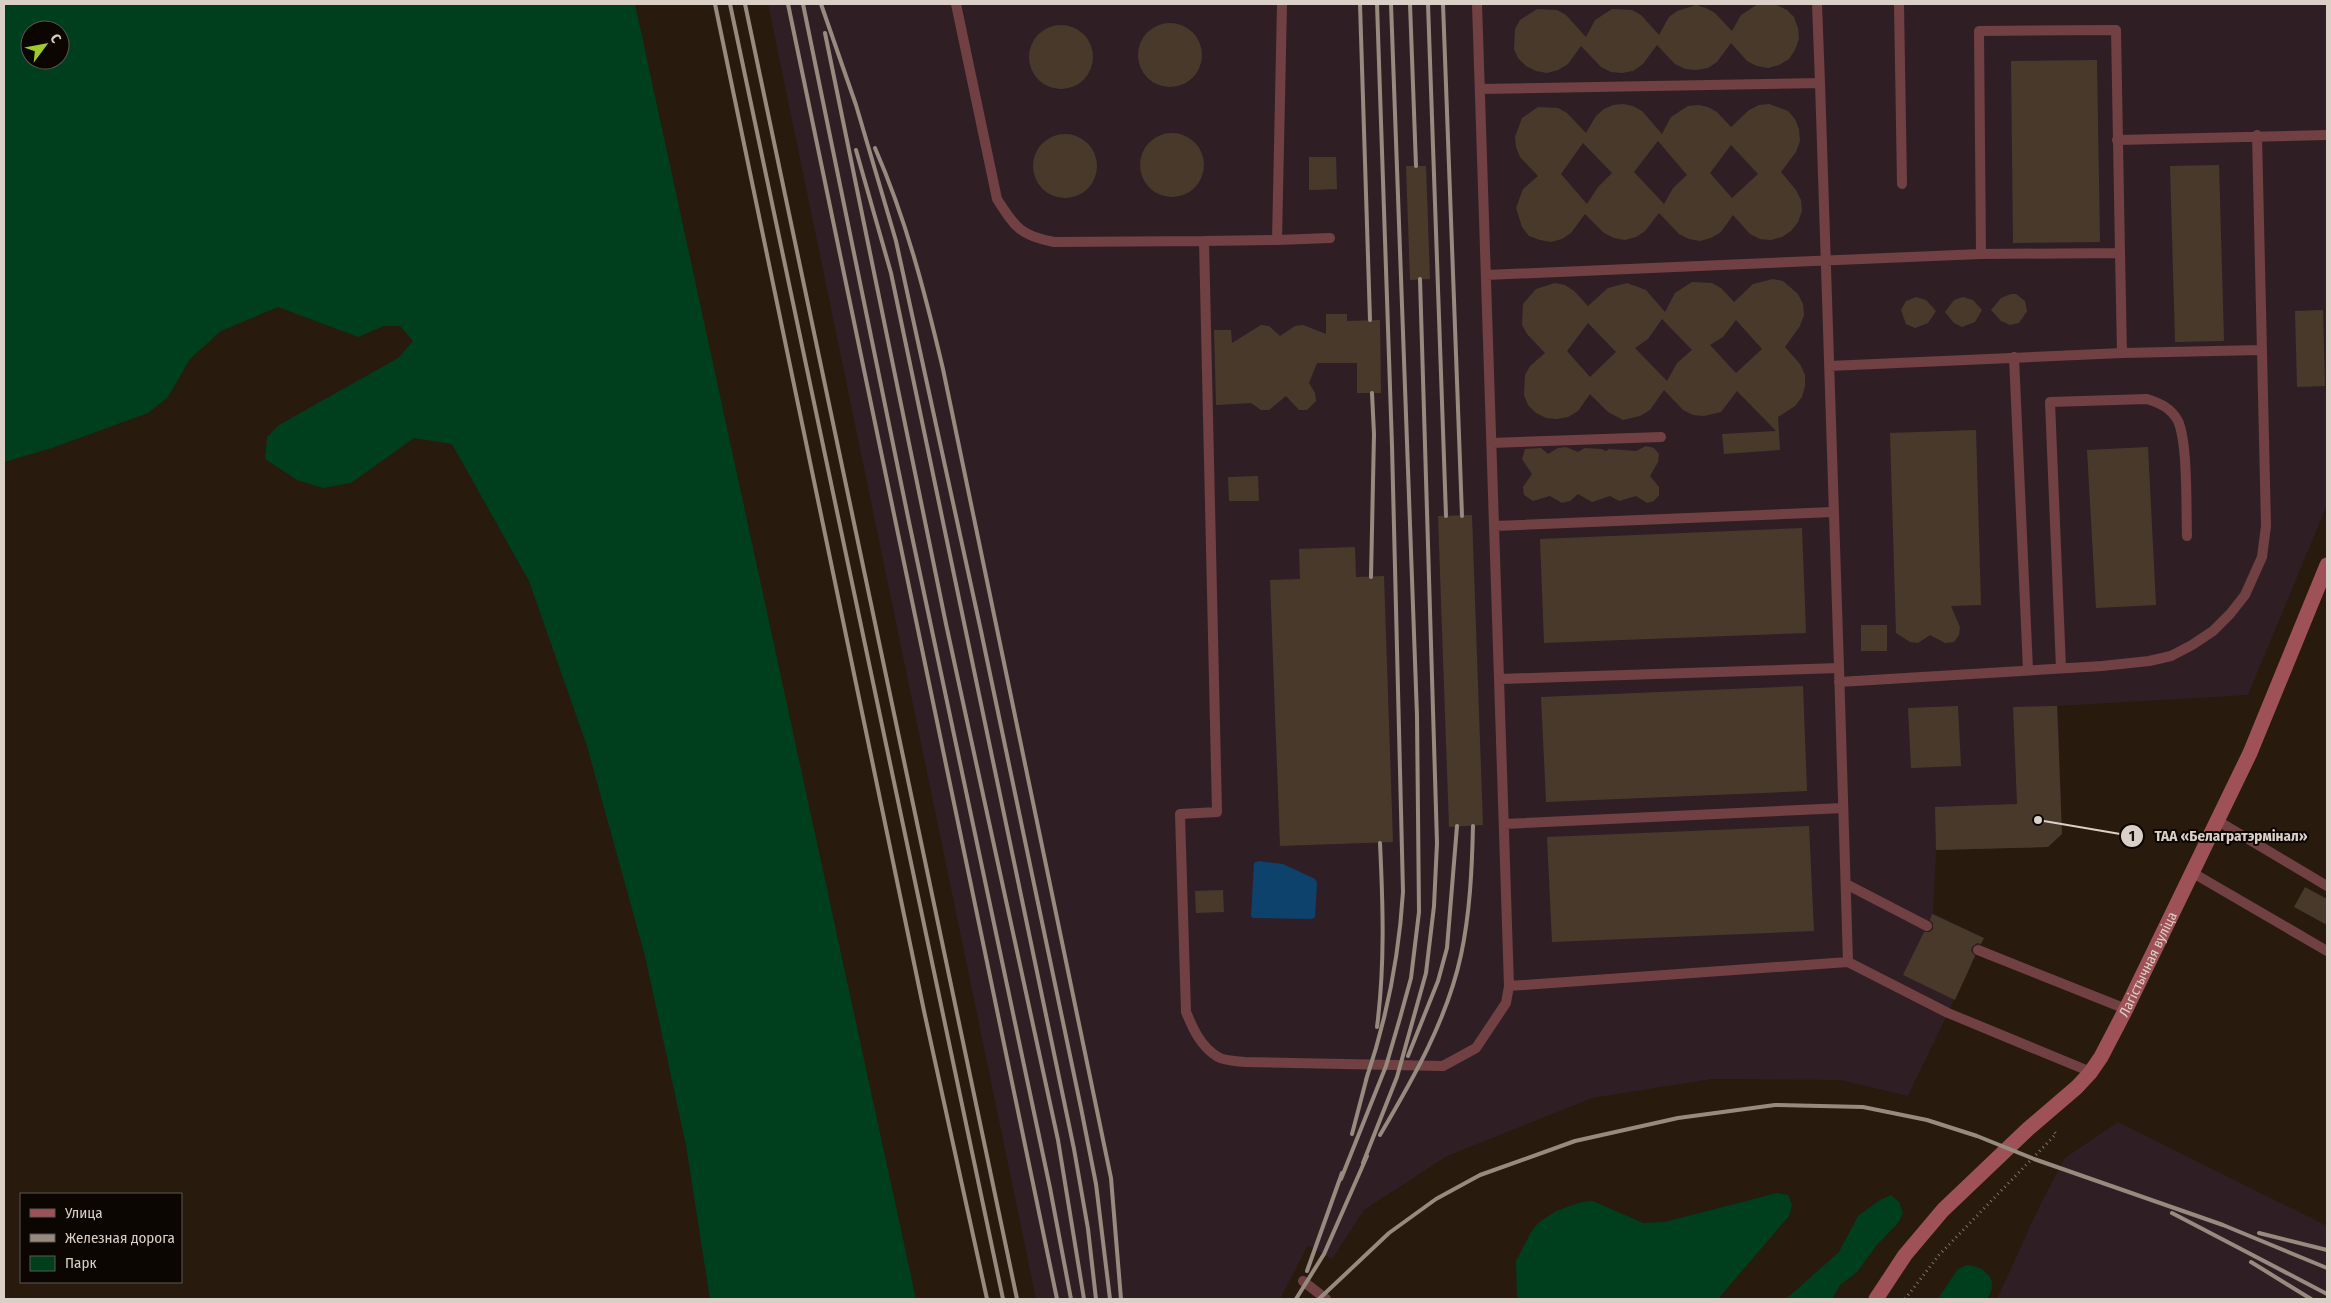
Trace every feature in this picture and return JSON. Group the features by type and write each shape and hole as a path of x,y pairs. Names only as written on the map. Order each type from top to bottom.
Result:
{"street":[{"name":"Лагістычная вуліца","path":"1876,1299 1905,1255 1943,1210 2091,1072 2126,1010 2250,753 2327,565"}],"lane":[{"path":"956,4 997,199 1013,225 1033,238 1054,242 1330,238"},
{"path":"1277,240 1282,4"},
{"path":"1204,241 1217,812 1180,814 1186,1012 1195,1032 1206,1047 1219,1057 1245,1062 1443,1066 1476,1048 1506,1004 1509,986 1477,4"},
{"path":"1817,4 1848,962"},
{"path":"1899,4 1902,184"},
{"path":"1981,254 1979,31 2116,30 2122,353"},
{"path":"1480,89 1820,83"},
{"path":"1839,682 2112,665 2171,656 2192,645 2213,630 2230,614 2245,595 2262,557 2266,526 2257,135"},
{"path":"2117,140 2257,135 2327,135"},
{"path":"1486,275 1825,259 1981,254 2120,253"},
{"path":"1829,366 2122,353 2262,350"},
{"path":"2014,357 2028,670"},
{"path":"2061,668 2050,402 2147,399 2159,403 2170,410 2177,420 2183,442 2187,536"},
{"path":"1492,443 1660,437"},
{"path":"1494,526 1834,512"},
{"path":"1499,679 1839,668"},
{"path":"1504,824 1843,808"},
{"path":"2218,821 2327,886"},
{"path":"2193,873 2327,951"},
{"path":"1846,884 1927,926"},
{"path":"1978,950 2126,1010"},
{"path":"1509,986 1848,962 1948,1013 2091,1072"},
{"path":"1303,1282 1326,1299"}],"path":[{"path":"1905,1299 1909,1291 1938,1255 2056,1134 2043,1116"}],"shaded area":[{"path":"768,4 2327,4 2327,505 2248,695 2058,706 2062,834 2048,847 1936,850 1933,913 1984,938 1908,1096 1840,1080 1712,1079 1592,1098 1447,1156 1364,1210 1332,1259 1308,1245 1280,1299 1036,1299"},
{"path":"2118,1122 2327,1226 2327,1299 1997,1299 2040,1205 2065,1158"}],"green space":[{"path":"4,4 635,4 916,1299 710,1299 686,1145 645,956 587,746 529,581 452,444 414,438 351,483 323,488 297,480 265,459 267,437 279,425 398,358 413,341 400,326 384,326 358,337 278,307 221,331 190,359 168,397 148,413 52,448 4,462"},
{"path":"1777,1193 1788,1195 1792,1205 1789,1216 1718,1299 1517,1299 1516,1261 1531,1232 1538,1223 1556,1211 1582,1202 1593,1201 1643,1223 1665,1222"},
{"path":"1891,1195 1899,1202 1903,1213 1898,1223 1876,1246 1857,1272 1840,1285 1832,1299 1786,1299 1839,1252 1858,1216 1880,1200"},
{"path":"1966,1265 1971,1265 1988,1274 1992,1282 1992,1289 1987,1299 1938,1299 1957,1270"}],"water":[{"path":"1258,861 1283,864 1315,879 1317,883 1315,917 1312,919 1253,918 1251,916 1254,863"}],"building":[{"path":"1758,4 1774,4 1787,10 1794,17 1798,28 1799,39 1789,59 1779,65 1768,68 1757,66 1747,61 1731,43 1717,62 1708,68 1685,69 1675,64 1657,45 1643,64 1633,71 1622,73 1611,72 1601,67 1581,46 1568,64 1558,70 1547,73 1536,71 1526,66 1518,58 1514,49 1515,29 1520,20 1537,9 1557,10 1566,15 1586,37 1595,20 1612,9 1632,10 1641,15 1659,35 1669,17 1677,11 1696,5 1715,13 1732,31 1741,15"},
{"path":"1164,23 1176,23 1193,32 1200,43 1202,55 1200,67 1193,78 1176,87 1164,87 1152,82 1143,73 1138,61 1138,49 1143,37 1152,28"},
{"path":"1055,25 1067,25 1084,34 1091,45 1093,57 1091,69 1084,80 1067,89 1055,89 1043,84 1034,75 1029,63 1029,51 1034,39 1043,30"},
{"path":"2097,60 2100,242 2013,243 2011,61"},
{"path":"1769,104 1788,111 1795,119 1799,129 1800,141 1796,152 1781,172 1796,190 1801,200 1802,211 1798,222 1791,231 1782,237 1771,240 1760,239 1750,234 1733,215 1721,232 1711,238 1700,241 1689,239 1679,234 1659,213 1645,231 1636,237 1625,240 1614,238 1604,233 1585,214 1571,233 1562,239 1551,242 1529,236 1522,227 1516,208 1523,189 1538,176 1520,157 1516,147 1515,137 1522,118 1538,107 1558,108 1567,113 1586,133 1596,116 1604,109 1613,105 1633,106 1642,111 1662,134 1671,117 1688,106 1708,107 1717,112 1731,127 1749,110 1759,105","holes":["1658,141 1687,175 1673,188 1664,204 1634,172","1583,143 1612,173 1598,187 1587,204 1561,174","1731,145 1758,174 1732,198 1710,173"]},
{"path":"1166,133 1178,133 1195,142 1202,153 1204,165 1202,177 1195,188 1178,197 1166,197 1154,192 1145,183 1140,171 1140,159 1145,147 1154,138"},
{"path":"1059,134 1071,134 1088,143 1095,154 1097,166 1095,178 1088,189 1071,198 1059,198 1047,193 1038,184 1033,172 1033,160 1038,148 1047,139"},
{"path":"1309,157 1336,157 1337,189 1309,190"},
{"path":"2219,165 2224,341 2175,342 2170,166"},
{"path":"1406,166 1426,166 1430,279 1410,280"},
{"path":"1773,279 1783,281 1798,294 1803,304 1804,315 1800,326 1785,347 1800,364 1805,375 1805,386 1802,397 1795,406 1778,417 1780,450 1724,454 1722,434 1776,431 1737,391 1721,412 1704,416 1693,415 1683,410 1664,390 1650,410 1640,416 1623,420 1608,412 1590,394 1578,411 1568,417 1557,419 1546,418 1536,413 1528,405 1524,395 1525,375 1530,366 1545,353 1527,334 1522,325 1523,304 1536,289 1555,283 1565,285 1574,291 1588,306 1608,288 1627,283 1646,290 1665,312 1675,293 1692,282 1712,283 1721,288 1734,302 1753,284","holes":["1662,319 1692,350 1677,363 1667,381 1635,348 1648,339","1736,320 1762,349 1736,373 1710,345 1723,337","1588,323 1616,352 1590,377 1567,351"]},
{"path":"2016,294 2025,301 2027,311 2019,323 2010,325 2001,321 1991,310 2001,298"},
{"path":"1916,297 1926,300 1936,311 1928,323 1915,328 1906,324 1901,310 1906,301"},
{"path":"1963,297 1973,300 1982,310 1975,322 1962,327 1954,323 1945,312 1954,300"},
{"path":"2323,310 2325,386 2297,387 2295,311"},
{"path":"1326,314 1347,314 1347,321 1380,320 1381,393 1357,393 1357,363 1317,363 1309,383 1315,393 1316,401 1307,410 1299,410 1286,396 1269,410 1261,410 1251,403 1216,405 1214,330 1231,330 1232,343 1261,325 1269,326 1280,336 1295,326 1303,325 1326,334"},
{"path":"1976,430 1981,605 1951,606 1960,627 1959,635 1954,642 1945,643 1930,635 1918,643 1910,642 1896,633 1890,433"},
{"path":"1646,446 1654,448 1659,454 1658,462 1650,476 1659,487 1659,495 1654,501 1647,503 1636,496 1619,501 1610,496 1592,502 1578,494 1570,501 1562,503 1550,496 1533,501 1524,495 1523,487 1532,474 1522,459 1525,449 1541,448 1548,454 1558,448 1566,447 1578,452 1585,448 1606,451 1609,449 1636,451"},
{"path":"2148,447 2156,605 2096,608 2087,450"},
{"path":"1258,476 1259,501 1229,501 1228,477"},
{"path":"1472,515 1483,825 1449,827 1438,516"},
{"path":"1802,528 1806,633 1544,643 1540,539"},
{"path":"1355,547 1356,577 1384,576 1393,842 1280,846 1270,580 1300,579 1299,549"},
{"path":"1861,625 1887,625 1887,651 1861,651"},
{"path":"1803,686 1807,791 1546,802 1541,697"},
{"path":"1958,706 1961,766 1911,768 1908,708"},
{"path":"2057,706 2062,834 2048,847 1936,850 1935,807 2017,804 2013,707"},
{"path":"1809,826 1814,931 1552,942 1547,837"},
{"path":"2305,887 2327,899 2327,925 2294,907"},
{"path":"1223,890 1224,912 1196,913 1195,891"},
{"path":"1932,914 1984,938 1981,944 1977,943 1972,947 1971,951 1975,956 1955,1000 1903,975 1924,932 1930,932 1933,929 1933,923 1930,920"}],"railway":[{"path":"715,4 924,1011 987,1299"},
{"path":"730,4 1003,1299"},
{"path":"745,4 1017,1299"},
{"path":"788,4 1057,1299"},
{"path":"803,4 909,522 1050,1188 1071,1299"},
{"path":"821,4 856,105 896,241 981,631 1081,1108 1096,1184 1110,1299"},
{"path":"1360,4 1370,320"},
{"path":"1366,1080 1380,1034 1391,987 1403,892 1392,446 1377,4"},
{"path":"1341,1179 1386,1066 1411,978 1419,912 1417,716 1391,4"},
{"path":"1410,4 1416,166"},
{"path":"1428,4 1446,516"},
{"path":"1443,4 1462,516"},
{"path":"825,33 946,624 1058,1140 1084,1299"},
{"path":"875,148 896,202 914,257 943,369 1111,1178 1121,1299"},
{"path":"856,150 891,273 1074,1149 1088,1229 1096,1299"},
{"path":"1363,1163 1397,1077 1426,973 1434,906 1437,843 1420,279"},
{"path":"1371,577 1374,434 1372,393"},
{"path":"1408,1056 1438,981 1447,948 1457,826"},
{"path":"1380,1135 1428,1048 1455,979 1464,939 1468,907 1473,826"},
{"path":"1377,1027 1382,958 1380,843"},
{"path":"1352,1134 1368,1073"},
{"path":"1319,1299 1389,1233 1436,1199 1480,1175 1575,1141 1678,1118 1775,1105 1863,1107 1927,1120 1977,1136 2034,1159 2223,1225 2327,1268"},
{"path":"1296,1299 1324,1254 1367,1156"},
{"path":"1307,1271 1342,1173"},
{"path":"2172,1213 2327,1294"},
{"path":"2259,1233 2327,1250"},
{"path":"2251,1262 2311,1299"}],"place":[{"name":"ТАА «Белагратэрмінал»","path":"2038,820"}]}
